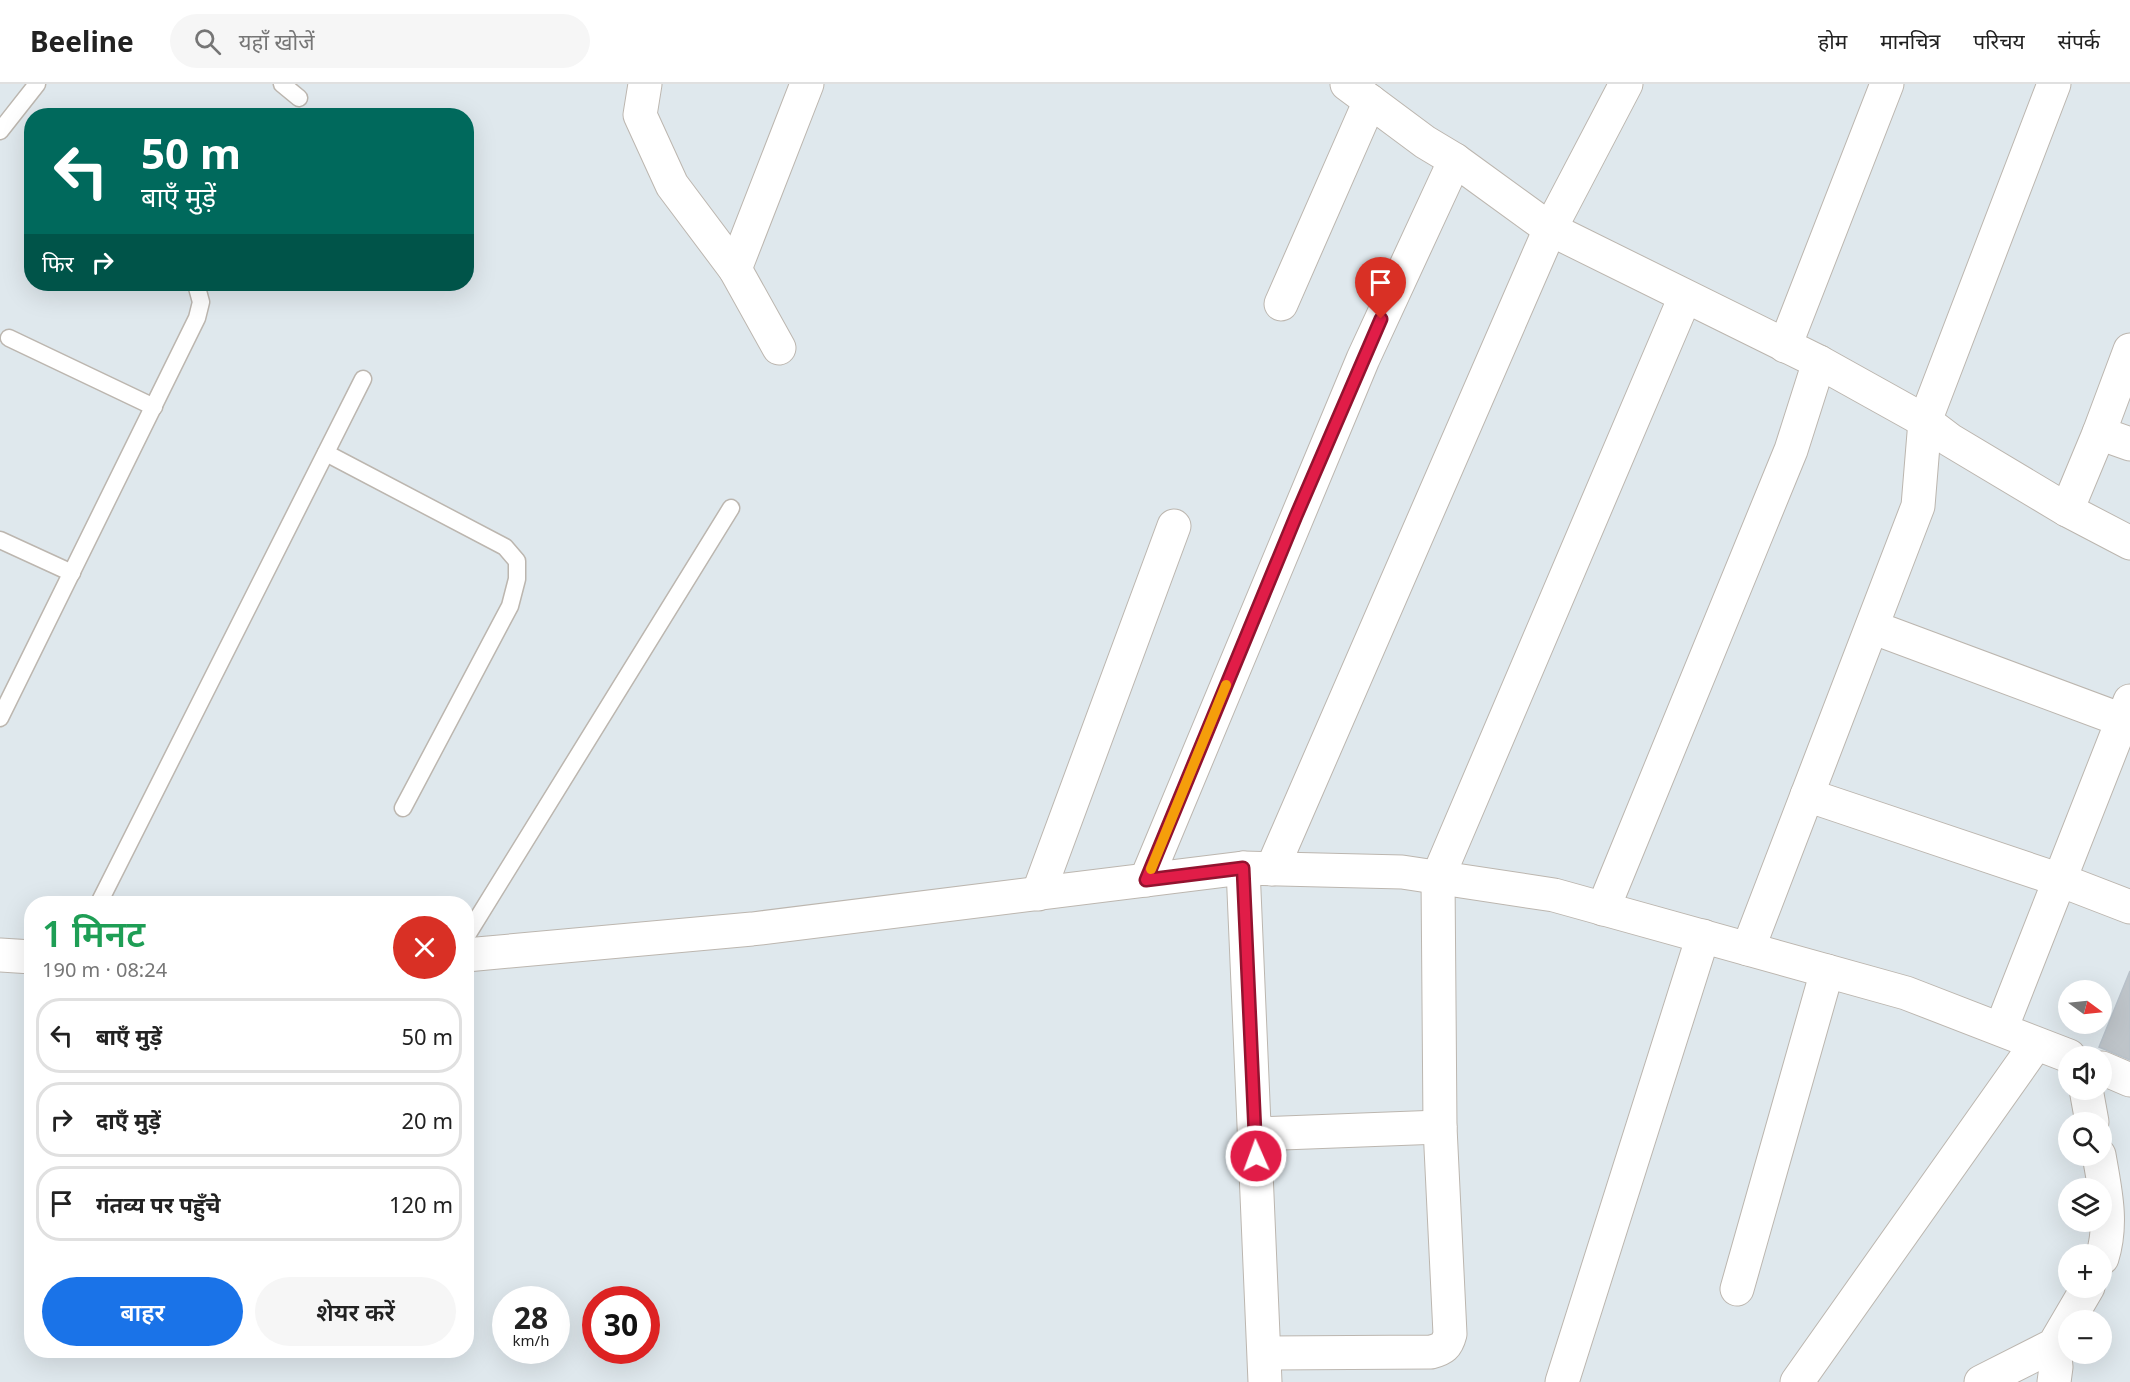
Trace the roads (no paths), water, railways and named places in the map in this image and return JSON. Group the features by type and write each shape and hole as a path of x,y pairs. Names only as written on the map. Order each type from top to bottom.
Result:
{"street":[{"path":"645,84 640,115 672,185 735,269 779,348"},
{"path":"735,269 807,84"},
{"path":"1626,84 1550,229 1257,868 1255,1134 1265,1367 1431,1352 1441,1350 1446,1345 1449,1334 1440,1127 1438,878 1685,297"},
{"path":"1785,346 1887,84"},
{"path":"1748,949 1918,506 1925,421 2054,84"},
{"path":"1281,304 1358,92 1550,229 1819,362 1925,421 1950,440 2067,510 2130,543"},
{"path":"1146,880 1363,358 1455,160"},
{"path":"2067,510 2130,350"},
{"path":"1603,909 1791,450 1819,362"},
{"path":"2099,433 2130,444"},
{"path":"1038,894 1173,526"},
{"path":"1872,627 2128,715 2001,1029"},
{"path":"1808,795 2060,879 2130,907"},
{"path":"474,954 752,929 1257,868 1402,872 1554,895 1906,993 2058,1052"},
{"path":"1562,1382 1703,936"},
{"path":"0,955 24,956"},
{"path":"1737,1289 1827,971"},
{"path":"1797,1382 2037,1044"},
{"path":"2112,1072 2130,1080"},
{"path":"1255,1134 1440,1127"},
{"path":"2101,1166 2108,1202 2106,1244"},
{"path":"1981,1382 2054,1345 2082,1298"},
{"path":"2054,1345 2056,1367 2054,1382"}],"lane":[{"path":"0,131 37,84"},
{"path":"282,84 299,98"},
{"path":"0,718 197,318 201,302 198,291"},
{"path":"9,338 154,407"},
{"path":"103,896 363,379"},
{"path":"326,453 505,547 517,561 517,579 510,606 404,808"},
{"path":"474,924 731,508"},
{"path":"0,540 72,573"}]}
